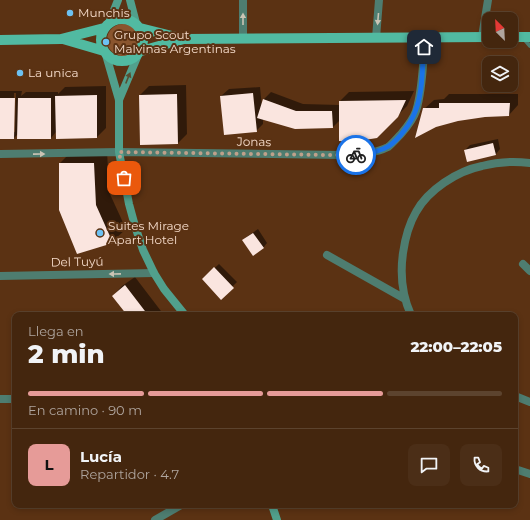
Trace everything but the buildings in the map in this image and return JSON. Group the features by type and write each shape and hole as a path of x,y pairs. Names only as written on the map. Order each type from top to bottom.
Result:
{"main road":[{"path":"118,0 102,33 101,45 105,53 119,100 119,152 129,204 143,250 154,273 164,289 183,312"},
{"path":"119,100 143,46 144,40 130,0"},
{"path":"0,40 61,39 107,25 120,18 131,20 138,26 184,39 482,37"},
{"path":"61,39 105,53 111,59 118,61 130,60 139,53 184,39"},
{"path":"273,508 277,520"}],"street":[{"path":"243,39 244,0"},
{"path":"376,38 380,0"},
{"path":"487,12 488,0"},
{"name":"Jonas","path":"0,154 119,152 343,155 361,154 375,151 388,146 398,137 408,125 415,112 419,97 425,38"},
{"path":"410,312 402,287 402,262 410,224 416,212 425,200 436,189 465,171 481,166 499,163 530,162"},
{"path":"327,255 405,299"},
{"path":"523,264 530,271"},
{"name":"Del Tuyú","path":"0,276 154,273"},
{"path":"518,397 530,402"},
{"path":"0,400 12,399"},
{"path":"518,470 530,474"},
{"path":"155,520 176,508"}],"lane":[{"path":"526,37 530,46"}],"shaded area":[{"path":"123,24 129,25 136,31 139,40 138,46 132,53 123,56 117,55 110,49 107,40 108,34 114,27"}],"way so far":[{"path":"124,178 119,152 356,155"}],"place":[{"name":"Munchis","path":"70,13"},
{"name":"Grupo Scout Malvinas Argentinas","path":"106,42"},
{"name":"La unica","path":"20,73"},
{"name":"Suites Mirage Apart Hotel","path":"100,233"}],"route":[{"path":"356,155 375,151 388,146 408,125 415,112 419,97 424,47"}]}
